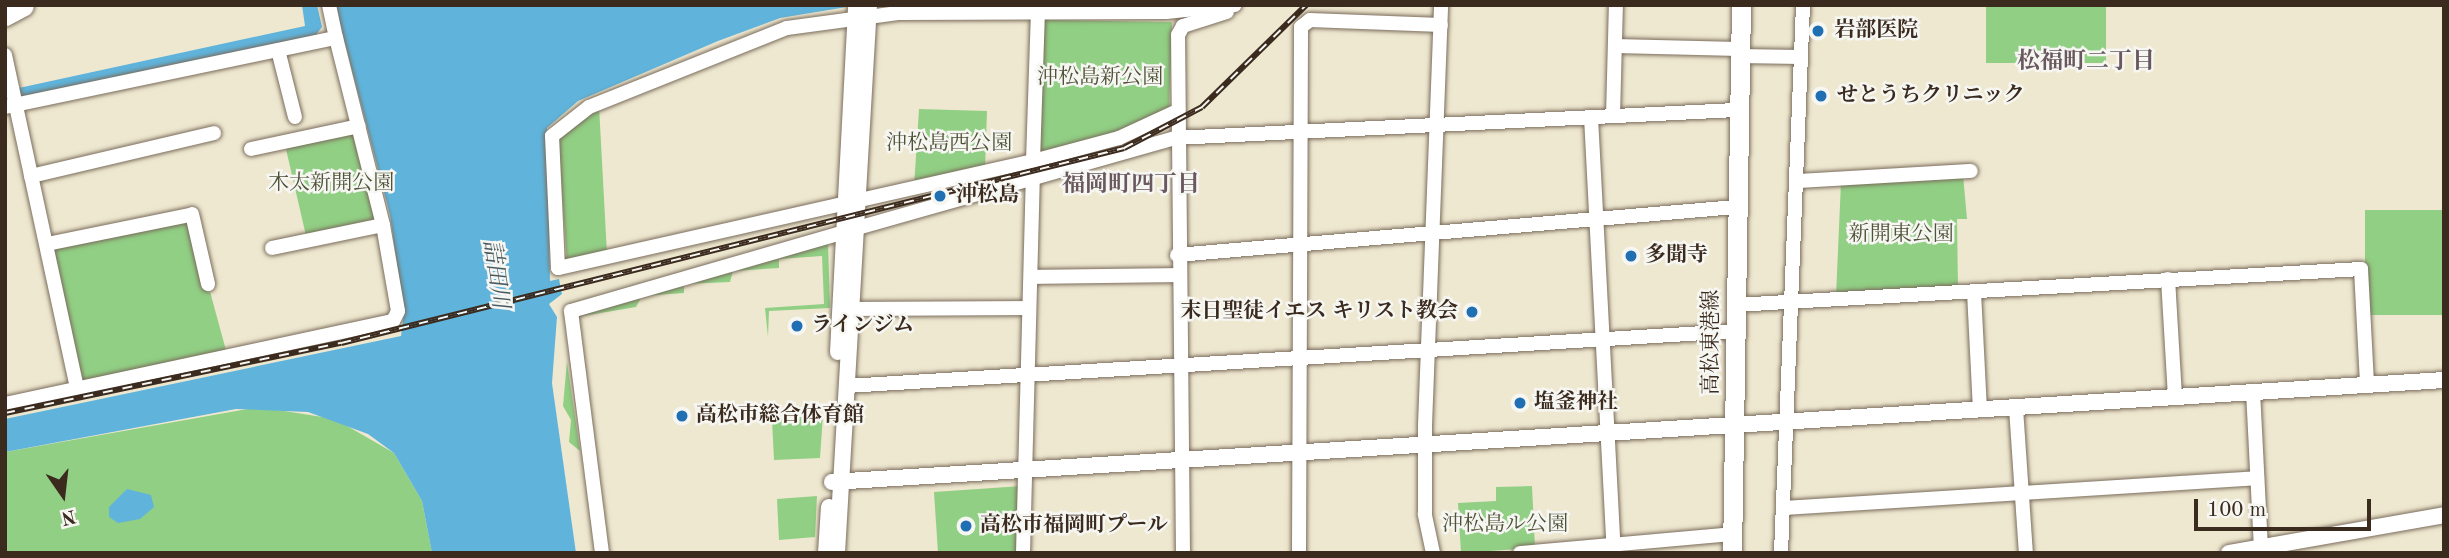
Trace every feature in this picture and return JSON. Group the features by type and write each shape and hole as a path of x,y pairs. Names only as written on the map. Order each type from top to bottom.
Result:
{"highway":[{"path":"5,14 22,5"}],"main road":[{"name":"高松東港線","path":"1733,543 1736,110 1741,5"}],"street":[{"path":"5,404 393,321 398,311 383,225 329,5"},
{"path":"1433,553 1425,445 1441,5"},
{"path":"1613,116 1616,5"},
{"path":"1781,553 1803,5"},
{"path":"1175,112 1119,138 1033,161 852,206 558,268 552,136 589,107 787,28 862,10 1038,13 1232,6"},
{"path":"1183,553 1175,138 1180,28 1224,16 1232,6"},
{"path":"837,553 837,482 862,10"},
{"path":"1033,161 1038,13"},
{"path":"1300,553 1297,453 1298,244 1305,22 1441,25"},
{"path":"10,106 336,38"},
{"path":"1615,46 1801,57"},
{"path":"278,50 295,117"},
{"path":"5,55 12,88 10,106 31,176 77,389"},
{"path":"603,553 570,311 1033,181 1175,138 1736,110"},
{"path":"1591,117 1613,548"},
{"path":"251,149 359,126"},
{"path":"31,176 215,133"},
{"path":"1797,181 1971,171"},
{"path":"1023,553 1033,181"},
{"path":"1177,255 1736,207"},
{"path":"47,244 191,214 208,284"},
{"path":"272,248 383,225"},
{"path":"826,553 847,386 852,309 851,230"},
{"path":"1735,305 2361,269 2367,385"},
{"path":"1031,277 1176,275"},
{"path":"2168,279 2175,397"},
{"path":"1974,292 1980,410"},
{"path":"852,309 1029,308"},
{"path":"847,386 1603,337 1735,331"},
{"path":"837,482 2444,380"},
{"path":"2253,391 2261,547"},
{"path":"2016,408 2026,553"},
{"path":"1783,508 2257,478"},
{"path":"2229,553 2444,515"},
{"path":"1520,553 1733,543"}],"green space":[{"path":"1986,5 2106,5 2106,63 1986,63"},
{"name":"沖松島新公園","path":"1043,20 1172,22 1169,110 1137,127 1040,155"},
{"path":"599,106 607,254 567,262 558,135"},
{"name":"沖松島西公園","path":"919,109 987,111 985,169 914,187"},
{"name":"木太新開公園","path":"358,132 378,221 306,237 286,149"},
{"name":"新開東公園","path":"1963,175 1967,219 1957,219 1958,288 1836,296 1841,182"},
{"path":"2365,210 2444,210 2444,315 2365,315"},
{"path":"190,218 227,354 86,383 78,376 50,247"},
{"path":"828,243 830,308 769,311 768,337 765,308 824,304 822,256 779,259 779,268 733,271 730,282 684,284 684,293 642,296 636,307 577,317 578,312"},
{"path":"567,361 580,451 569,442 571,420 563,406"},
{"path":"259,407 335,419 394,453 422,501 432,553 5,553 5,452"},
{"path":"823,415 820,458 774,460 772,420"},
{"path":"1020,486 1019,553 938,553 934,492"},
{"name":"沖松島ル公園","path":"1532,486 1535,548 1461,553 1458,503 1496,501 1496,487"},
{"path":"817,496 815,537 779,540 777,499"}],"water":[{"path":"302,5 317,5 322,27 315,36 5,101 5,91 305,26"},
{"name":"詰田川","path":"335,5 859,5 780,18 718,41 578,101 547,128 550,281 559,279 562,294 549,304 557,317 552,383 576,553 432,553 422,501 394,453 368,434 308,412 236,409 5,452 5,419 401,336 404,313 390,215"},
{"path":"127,489 151,495 154,507 140,519 118,523 109,517 109,507"}],"railway":[{"path":"5,413 341,343 1124,148 1202,107 1306,5"}],"place":[{"name":"岩部医院","path":"1818,31"},
{"name":"せとうちクリニック","path":"1821,96"},
{"name":"沖松島","path":"940,196"},
{"name":"多聞寺","path":"1631,256"},
{"name":"末日聖徒イエス キリスト教会","path":"1472,312"},
{"name":"ラインジム","path":"797,326"},
{"name":"塩釜神社","path":"1520,403"},
{"name":"高松市総合体育館","path":"682,416"},
{"name":"高松市福岡町プール","path":"966,526"}],"district":[{"name":"松福町二丁目","path":"2086,62"},
{"name":"福岡町四丁目","path":"1131,185"}]}
